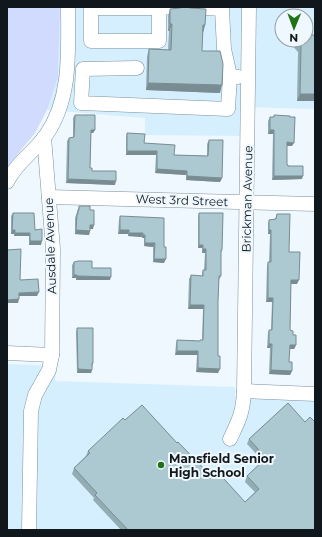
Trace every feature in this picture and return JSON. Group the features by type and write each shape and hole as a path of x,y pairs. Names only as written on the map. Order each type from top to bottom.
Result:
{"street":[{"path":"7,182 16,167 44,137 55,117 64,92 68,71 68,7"},
{"path":"159,8 159,41 92,41 91,8 178,7"},
{"path":"83,69 81,103 228,109 230,76 224,49 222,9 188,7"},
{"name":"Brickman Avenue","path":"230,439 241,416 244,391 249,7"},
{"path":"68,71 83,69 137,68"},
{"path":"230,76 248,77"},
{"name":"Ausdale Avenue","path":"29,530 31,411 36,395 48,370 52,355 53,249 44,137"},
{"path":"16,167 27,164 39,167 43,173 49,191"},
{"name":"West 3rd Street","path":"49,191 247,202 315,204"},
{"path":"7,353 52,355"},
{"path":"244,391 315,394"}],"shaded area":[{"path":"7,7 60,7 58,77 47,110 35,133 7,167"},
{"path":"60,7 315,7 315,109 245,107 244,136 145,135 145,118 47,110 58,77"},
{"name":"Mansfield Senior High School","path":"7,364 57,366 55,381 235,387 235,396 315,399 315,530 7,530"}],"building":[{"path":"183,7 206,9 205,25 203,25 202,51 220,51 223,64 222,85 148,83 149,49 171,50 172,24 170,24 170,9"},
{"path":"315,35 315,94 300,94 301,48 314,48"},
{"path":"75,115 95,115 95,130 91,130 90,168 92,168 92,171 116,171 116,181 68,179 69,138 74,137"},
{"path":"274,115 295,117 294,143 287,142 287,164 288,166 303,166 303,176 274,176 274,130 270,130 270,117 274,117"},
{"path":"127,133 145,134 144,143 175,145 174,155 208,156 209,140 223,140 222,178 187,176 187,171 157,169 157,151 127,151"},
{"path":"79,206 90,206 90,210 94,210 94,225 90,225 90,231 76,230"},
{"path":"13,213 34,213 35,230 42,229 42,241 30,241 30,233 15,233 15,230 12,230"},
{"path":"199,213 223,213 221,276 219,276 218,301 218,356 220,356 220,369 198,368 198,351 177,351 177,340 203,340 204,305 190,305 191,275 203,276 203,270 206,270 206,249 203,249 203,245 199,245"},
{"path":"277,214 290,214 289,252 300,252 299,280 291,280 290,330 293,331 293,335 296,335 296,345 290,345 289,362 292,362 292,371 271,370 272,344 269,344 269,330 272,330 273,298 268,298 268,262 271,262 271,230 269,230 269,220 276,219"},
{"path":"120,216 164,218 164,247 166,247 166,259 154,259 155,243 145,243 145,235 143,235 143,233 129,233 129,230 120,230"},
{"path":"21,249 20,280 38,279 39,292 19,293 19,299 7,300 7,250"},
{"path":"92,261 92,268 111,268 111,277 74,275 74,262"},
{"path":"77,328 93,328 92,370 78,369"},
{"path":"288,403 305,422 310,417 315,422 315,530 128,530 95,495 97,493 74,468 90,453 88,451 123,418 125,420 142,405 177,443 178,442 209,474 215,469 245,502 259,489 247,476 266,458 249,439"}],"place":[{"name":"Mansfield Senior High School","path":"161,465"}]}
